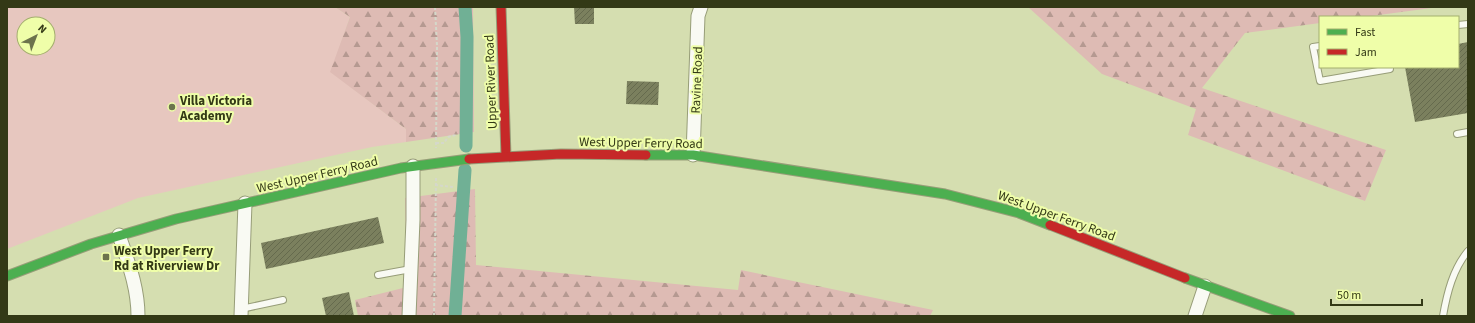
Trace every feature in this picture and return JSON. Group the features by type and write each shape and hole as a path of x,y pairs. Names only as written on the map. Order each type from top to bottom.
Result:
{"main road":[{"name":"Upper River Road","path":"501,7 506,156"},
{"name":"West Upper Ferry Road","path":"7,276 36,264 119,235 176,219 413,166 455,160 506,156 561,154 693,155 945,194 989,204 1019,213 1205,286 1290,316"}],"street":[{"name":"Ravine Road","path":"693,155 698,16 702,7"},
{"path":"409,316 413,220 413,166"},
{"path":"241,312 245,203"},
{"path":"119,235 135,283 138,302 138,316"},
{"path":"1194,316 1205,286"}],"lane":[{"path":"1319,46 1313,47 1320,81 1390,68"},
{"path":"1457,134 1468,132"},
{"path":"1444,316 1446,301 1453,275 1468,250"},
{"path":"378,275 411,269"},
{"path":"241,312 283,300"}],"path":[{"path":"434,7 437,46 436,143 444,144 448,138 456,136"},
{"path":"434,316 435,185 453,187"}],"shaded area":[{"name":"Villa Victoria Academy","path":"7,7 335,7 350,17 331,72 406,129 406,142 372,147 138,198 7,249"}],"green space":[{"path":"335,7 473,7 474,132 406,142 406,129 330,72 350,17"},
{"path":"1028,7 1439,7 1372,16 1319,16 1319,23 1245,33 1202,88 1386,150 1365,201 1188,135 1196,109 1102,74"},
{"path":"475,189 476,265 738,290 741,270 933,310 930,316 358,316 355,300 407,287 405,198"}],"building":[{"path":"574,7 594,7 594,24 575,24"},
{"path":"1468,42 1468,113 1415,122 1405,68 1459,68 1459,44"},
{"path":"627,81 659,82 658,105 626,104"},
{"path":"378,217 384,243 266,269 261,243"},
{"path":"349,292 354,316 326,316 322,298"}],"waterway":[{"path":"465,7 467,37 466,146"},
{"path":"455,316 465,170"}],"traffic: fast":[{"path":"646,155 693,155 945,194 1019,213 1050,225"},
{"path":"7,276 91,244 176,219 401,168 469,159"},
{"path":"1185,278 1290,316"}],"traffic: jam":[{"path":"501,7 506,156"},
{"path":"469,159 561,154 646,155"},
{"path":"1050,225 1185,278"}],"place":[{"name":"Villa Victoria Academy","path":"172,107"},
{"name":"West Upper Ferry Rd at Riverview Dr","path":"106,257"}]}
